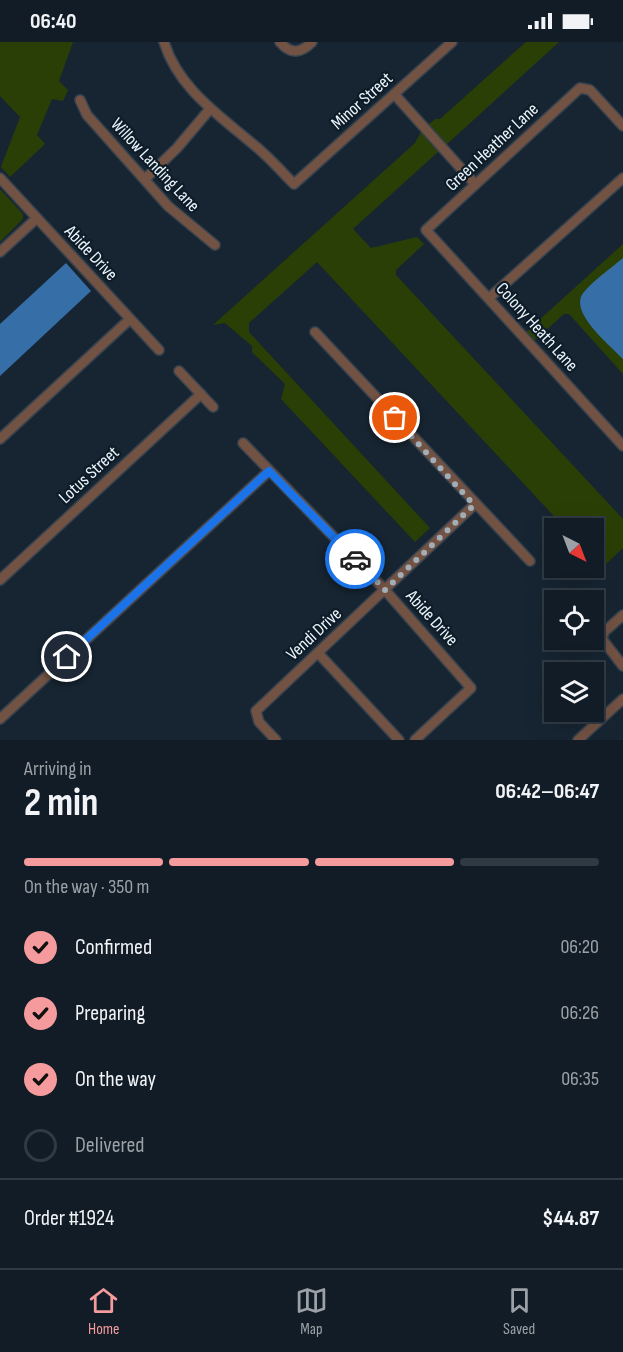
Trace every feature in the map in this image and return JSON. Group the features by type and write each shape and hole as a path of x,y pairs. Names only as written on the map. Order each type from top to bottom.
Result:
{"street":[{"path":"145,179 210,109 192,92 169,60 164,42"},
{"path":"280,42 286,50 295,52 304,50 312,42"},
{"name":"Minor Street","path":"210,109 257,147 294,184 452,42"},
{"name":"Green Heather Lane","path":"426,230 580,88 590,90 623,126"},
{"path":"395,94 475,184"},
{"name":"Willow Landing Lane","path":"80,100 87,115 145,179 191,227 215,245"},
{"name":"Abide Drive","path":"0,178 159,350"},
{"path":"489,298 623,178"},
{"path":"0,252 37,218"},
{"name":"Colony Heath Lane","path":"426,230 623,446"},
{"path":"0,439 130,319"},
{"path":"315,332 474,505 530,561"},
{"path":"179,371 213,407"},
{"name":"Lotus Street","path":"0,580 201,394"},
{"name":"Abide Drive","path":"243,443 385,590 471,688 415,740"},
{"path":"0,719 269,471"},
{"name":"Vendi Drive","path":"276,740 255,714 474,505"},
{"path":"623,615 604,632 602,639 623,666"},
{"path":"318,653 399,740"},
{"path":"578,740 623,699"}],"green space":[{"path":"0,42 73,42 59,81 68,90 63,101 52,99 37,135 45,144 10,177 1,167 20,117 0,96"},
{"path":"526,42 559,42 446,145 428,125 435,119 440,119"},
{"path":"421,132 439,151 353,229 371,248 417,237 424,244 396,270 396,275 623,519 623,548 604,566 604,518 556,518 317,262 249,323 249,332 430,528 415,542 281,399 285,384 252,352 252,346 225,323 213,325 415,143"},
{"path":"0,189 23,214 23,219 0,242"},
{"path":"623,244 623,374 569,314 564,314 534,341 526,332"}],"water":[{"path":"623,258 623,359 600,337 585,318 580,300 593,283"},
{"path":"66,263 91,291 0,376 0,324"}],"way so far":[{"path":"355,559 385,590 474,505 395,418"}],"route":[{"path":"67,657 269,471 355,559"}]}
